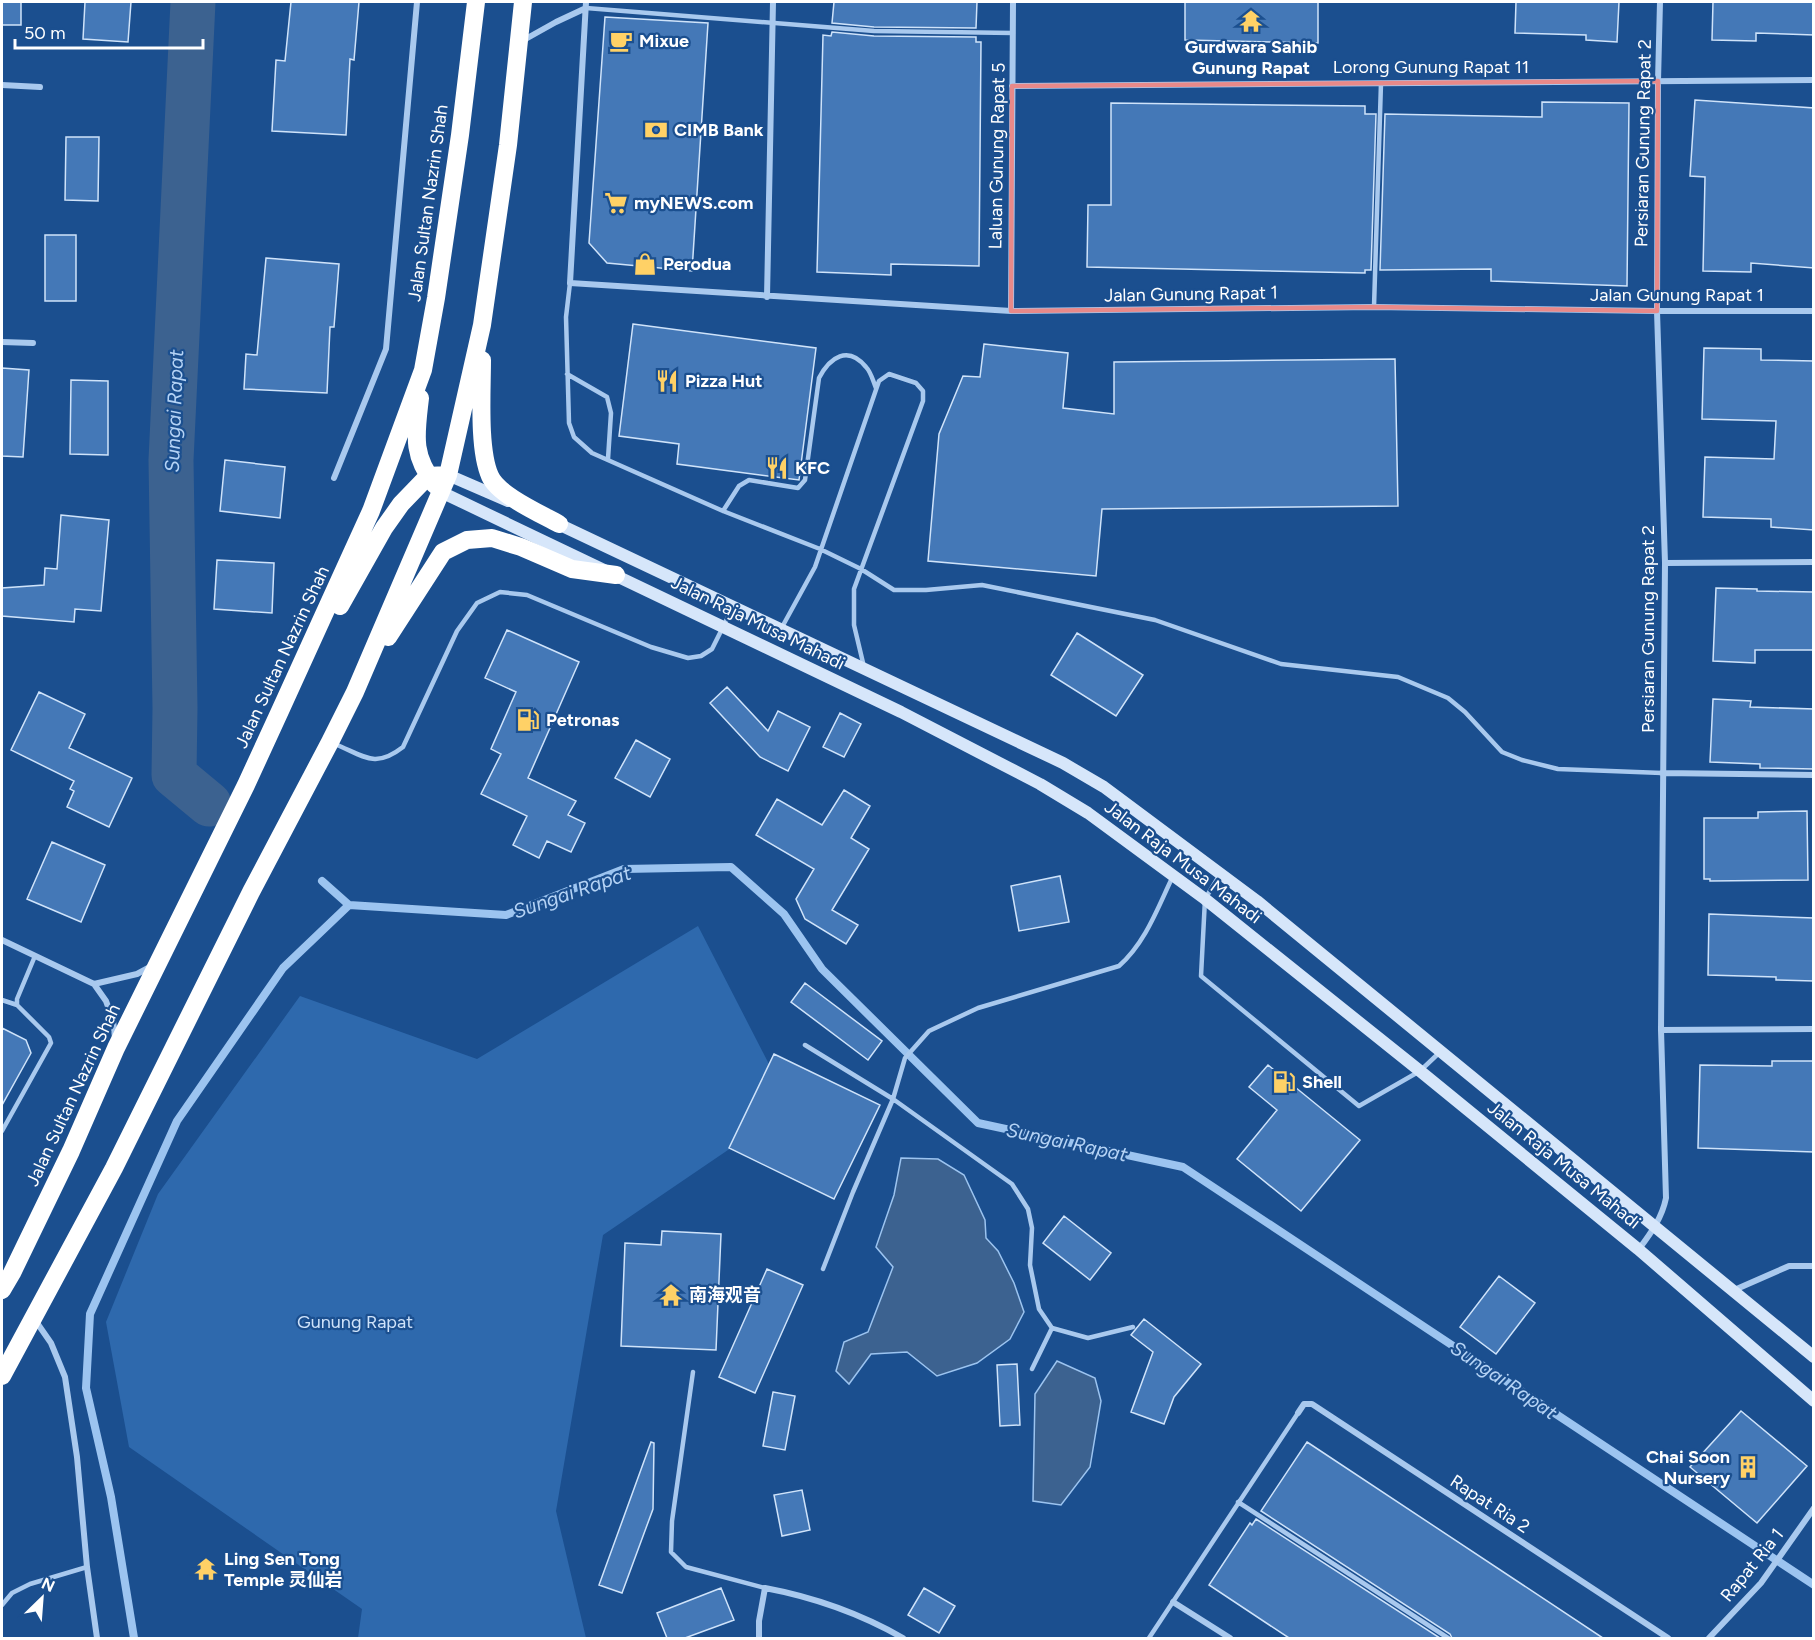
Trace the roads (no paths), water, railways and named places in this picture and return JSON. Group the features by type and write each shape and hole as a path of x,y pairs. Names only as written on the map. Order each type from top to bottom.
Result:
{"highway":[{"name":"Jalan Sultan Nazrin Shah","path":"2,1290 71,1151 116,1048 246,785 280,711 371,511 423,370 460,135 476,2"},
{"path":"2,1376 114,1168 250,892 355,692 448,475 482,325 508,145 523,2"},
{"path":"482,325 482,441 490,477 504,492 559,524"},
{"path":"423,370 415,444 428,476 441,492"},
{"path":"280,711 384,528 401,504 428,476 448,475"},
{"path":"355,692 430,569 443,552 467,540 492,538 521,547 572,569 616,575"}],"main road":[{"name":"Jalan Raja Musa Mahadi","path":"448,475 559,524 864,667 1064,763 1104,787 1220,873 1814,1357"},
{"name":"Jalan Raja Musa Mahadi","path":"441,492 901,712 1040,784 1088,813 1205,899 1420,1071 1638,1249 1814,1401"}],"street":[{"path":"334,478 386,349 417,2"},
{"path":"579,2 586,5"},
{"path":"767,297 773,2"},
{"name":"Laluan Gunung Rapat 5","path":"1011,311 1014,2"},
{"name":"Persiaran Gunung Rapat 2","path":"1638,1249 1656,1226 1664,1210 1666,1198 1661,1030 1665,563 1657,311 1660,2"},
{"path":"519,43 586,5"},
{"path":"570,283 586,5"},
{"name":"Lorong Gunung Rapat 11","path":"1012,86 1814,80"},
{"path":"2,85 40,87"},
{"name":"Jalan Gunung Rapat 1","path":"570,283 1011,311 1374,307 1814,311"},
{"path":"2,342 33,343"},
{"path":"1665,563 1814,562"},
{"path":"1662,773 1814,775"},
{"path":"2,940 94,984 106,1001 113,1020 116,1048"},
{"path":"94,984 137,974 159,961"},
{"path":"1661,1030 1814,1029"},
{"path":"1732,1291 1789,1266 1814,1266"},
{"path":"33,1318 51,1343 65,1377 77,1458 87,1567 97,1638"},
{"name":"Rapat Ria 2","path":"1298,1413 1304,1404 1312,1404 1668,1638"},
{"name":"Rapat Ria 1","path":"1709,1638 1761,1583 1814,1508"},
{"path":"759,1638 759,1621 765,1588 816,1601 881,1625 903,1638"},
{"path":"1173,1602 1230,1638"}],"lane":[{"path":"586,5 874,31 1013,33"},
{"path":"1374,307 1381,83"},
{"path":"570,283 566,316 567,374 569,423 574,437 592,453 723,511 820,549 861,569 894,590 926,590 982,585 1155,620 1281,664 1398,677 1448,698 1465,712 1502,752 1522,760 1558,769 1662,773"},
{"path":"723,511 739,486 749,480 798,488 805,480 819,378 826,364 836,357 857,358 868,369 876,388"},
{"path":"567,374 607,397 611,413 608,459"},
{"path":"781,629 814,567 879,381 889,374 906,378 916,383 923,391 923,401 854,589 855,625 864,667"},
{"path":"330,742 375,761 391,757 403,747 457,631 477,603 500,592 527,595 651,647 688,658 708,654 733,606"},
{"path":"1220,873 1205,899 1201,976 1359,1106 1420,1071 1441,1051"},
{"path":"823,1269 893,1099 905,1058 929,1031 978,1008 1119,966 1140,942 1173,875"},
{"path":"17,1005 17,999 35,956"},
{"path":"2,1000 17,1005 49,1037 51,1043 2,1131"},
{"path":"805,1045 893,1099 1012,1184 1028,1209 1032,1228 1030,1265 1039,1309 1052,1328 1088,1338 1133,1327"},
{"path":"1032,1369 1052,1328"},
{"path":"693,1372 672,1521 671,1552 686,1566 765,1588"},
{"path":"1149,1638 1298,1413"},
{"path":"1238,1502 1448,1638"},
{"path":"2,1605 12,1593 30,1584 87,1567"}],"waterway":[{"name":"Sungai Rapat","path":"193,2 171,460 174,775 209,804"},
{"name":"Sungai Rapat","path":"322,881 349,905 506,915 624,869 731,867 784,914 822,969 978,1123 1183,1167 1814,1585"},
{"path":"134,1638 111,1497 86,1388 90,1314 177,1121 283,968 349,905"}],"place":[{"name":"Gurdwara Sahib Gunung Rapat","path":"1251,21"},
{"name":"Mixue","path":"621,41"},
{"name":"CIMB Bank","path":"656,130"},
{"name":"myNEWS.com","path":"616,203"},
{"name":"Perodua","path":"645,264"},
{"name":"Pizza Hut","path":"667,381"},
{"name":"KFC","path":"777,468"},
{"name":"Petronas","path":"528,720"},
{"name":"Shell","path":"1284,1082"},
{"name":"南海观音","path":"671,1295"},
{"name":"Chai Soon Nursery","path":"1748,1467"},
{"name":"Ling Sen Tong Temple 灵仙岩","path":"206,1569"}],"park label":[{"name":"Gunung Rapat","path":"355,1322"}]}
